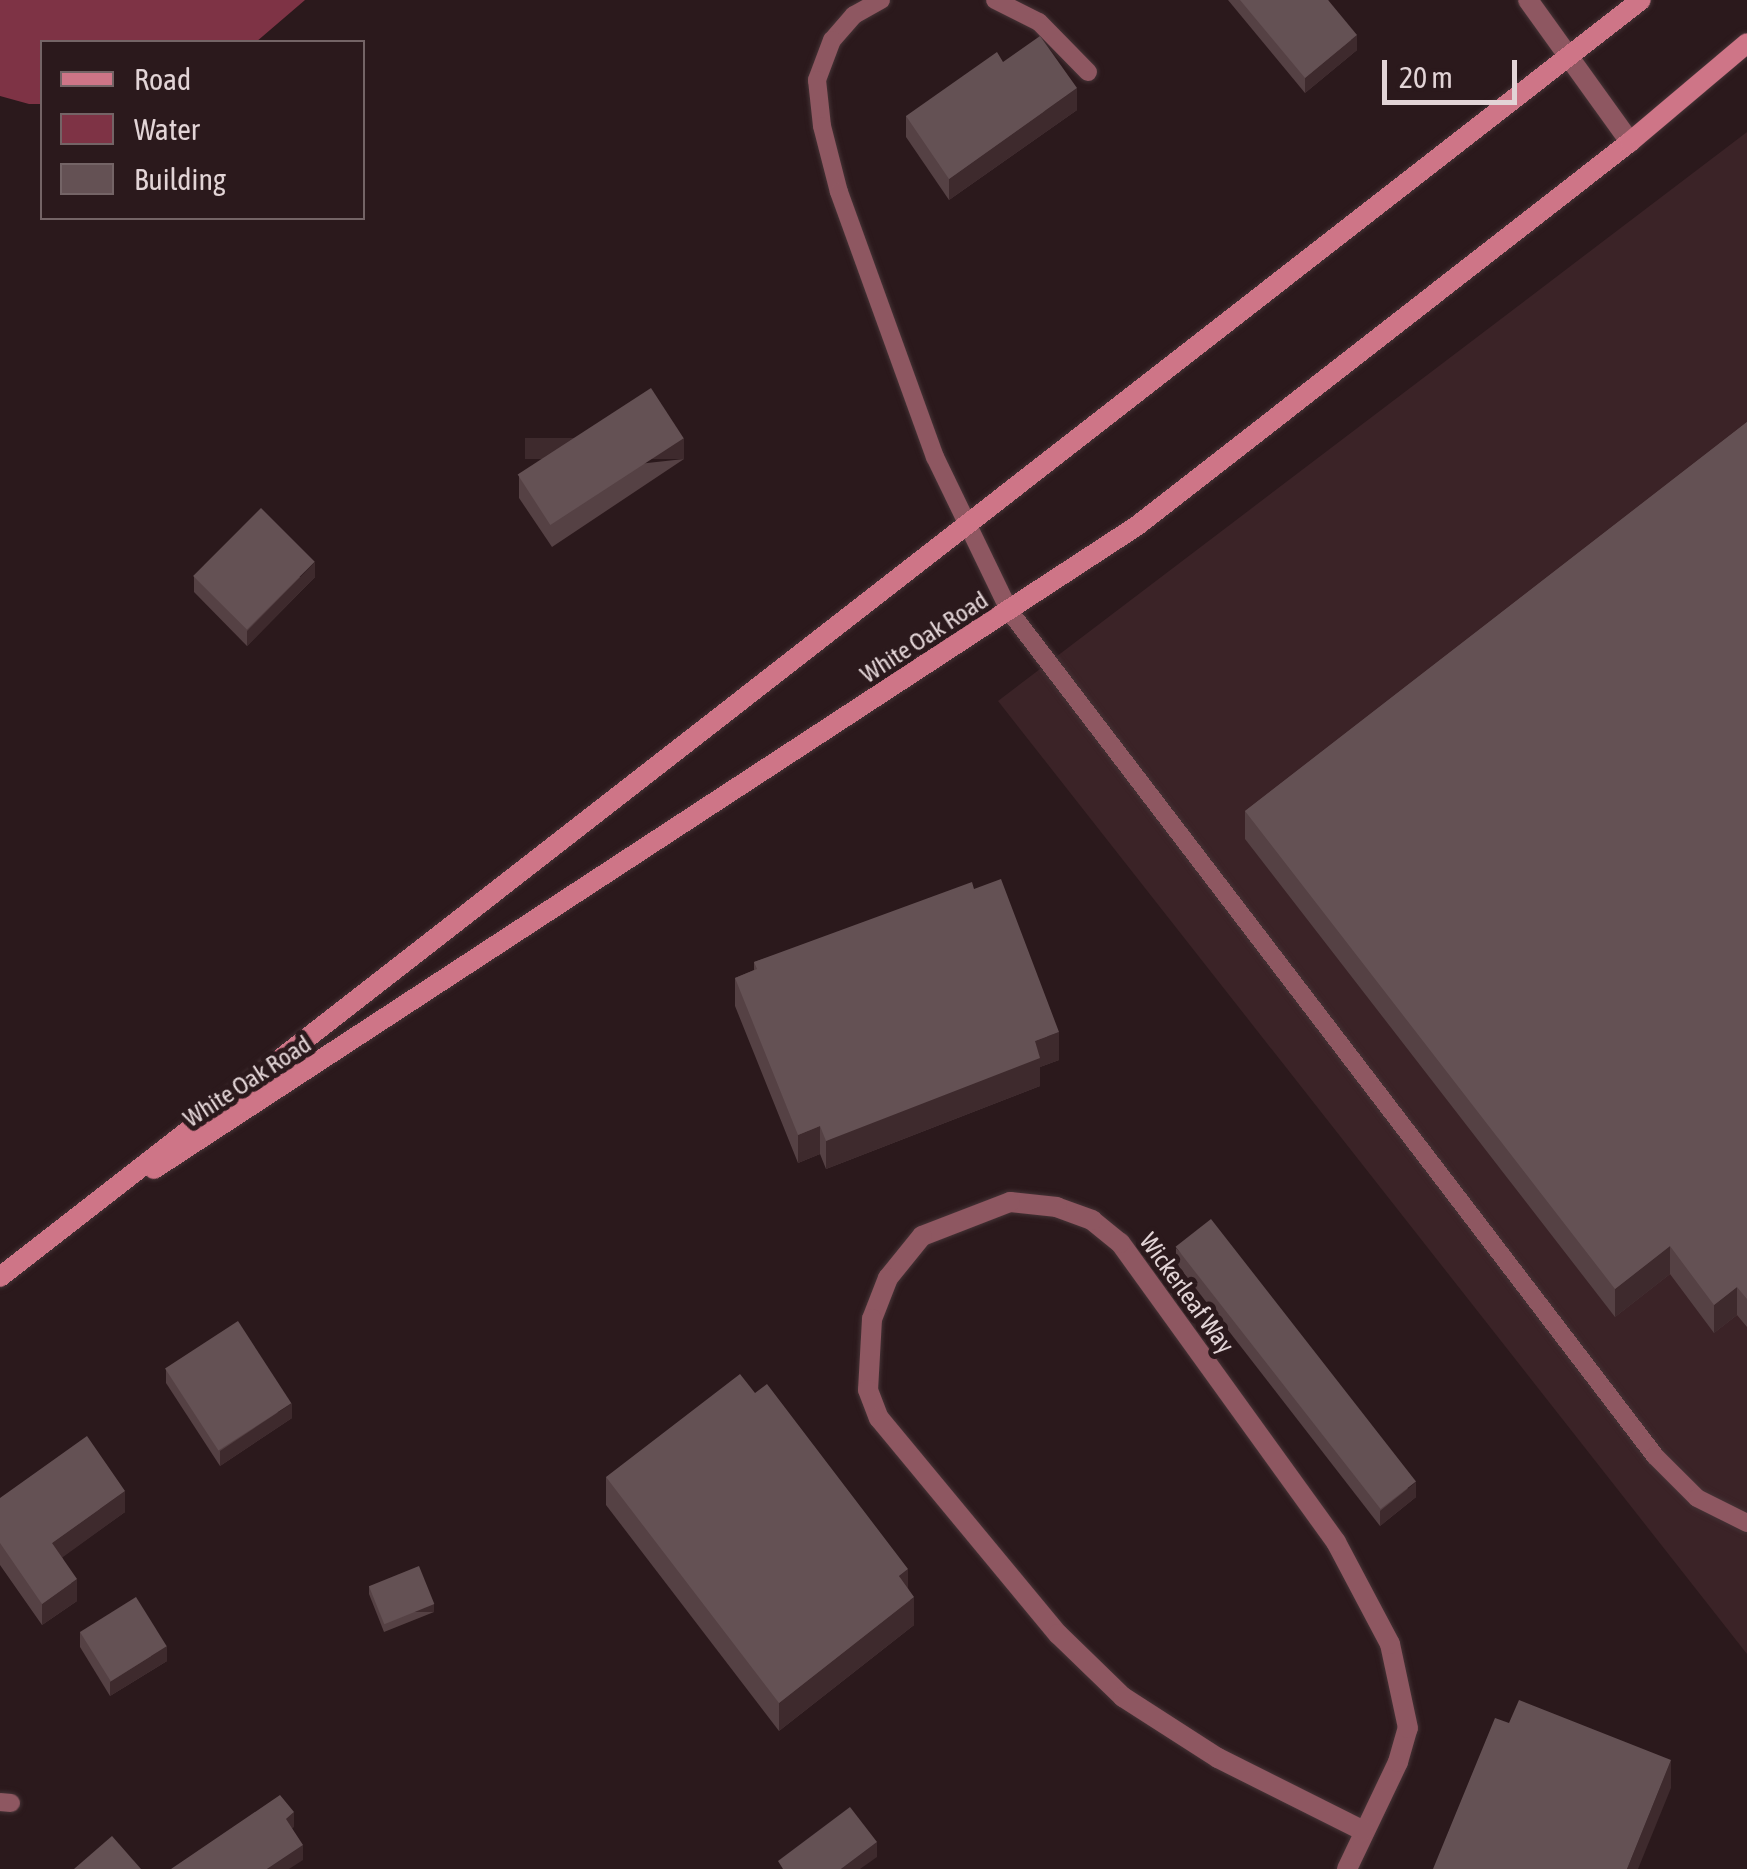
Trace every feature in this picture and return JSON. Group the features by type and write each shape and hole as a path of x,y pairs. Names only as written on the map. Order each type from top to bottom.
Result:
{"street":[{"path":"1528,0 1630,142"},
{"name":"White Oak Road","path":"86,1214 222,1098 968,528 1641,0"},
{"name":"White Oak Road","path":"0,1277 86,1214 1138,525 1630,142 1747,43"},
{"name":"Wickerleaf Way","path":"1347,1869 1364,1831 1408,1728 1390,1644 1336,1542 1120,1243 1092,1220 1057,1207 1010,1202 922,1236 888,1278 872,1318 868,1390 879,1418 1058,1634 1123,1697 1218,1758 1364,1831"}],"lane":[{"path":"880,0 854,15 832,40 817,80 822,126 840,192 935,457 1010,612 1655,1456 1697,1498 1747,1524"},
{"path":"996,0 1039,22 1088,72"}],"shaded area":[{"path":"1747,132 1747,1654 998,701"}],"water":[{"path":"0,0 305,0 258,40 40,40 40,104 0,96"}],"building":[{"path":"1240,0 1328,0 1357,35 1305,78"},
{"path":"1040,36 1077,88 949,179 906,116 997,52 1003,62"},
{"path":"651,388 684,438 550,525 518,475"},
{"path":"1747,422 1747,1299 1737,1287 1714,1305 1670,1246 1615,1289 1245,811"},
{"path":"261,508 315,562 247,630 193,576"},
{"path":"1001,879 1059,1032 1035,1041 1040,1058 826,1141 820,1126 798,1135 735,978 757,969 754,962 972,882 974,889"},
{"path":"1211,1219 1416,1481 1381,1509 1176,1247"},
{"path":"238,1321 291,1403 218,1451 165,1368"},
{"path":"740,1374 755,1393 767,1384 908,1569 899,1576 914,1597 779,1703 606,1477"},
{"path":"87,1436 125,1491 52,1543 77,1579 42,1604 0,1543 0,1498"},
{"path":"419,1566 434,1604 384,1624 369,1586"},
{"path":"136,1597 167,1646 111,1681 80,1632"},
{"path":"1519,1700 1671,1760 1627,1869 1433,1869 1495,1718 1509,1723"},
{"path":"280,1795 294,1812 286,1819 303,1845 267,1869 171,1869"},
{"path":"850,1807 877,1842 841,1869 783,1869 778,1861"},
{"path":"112,1836 141,1869 74,1869"}]}
